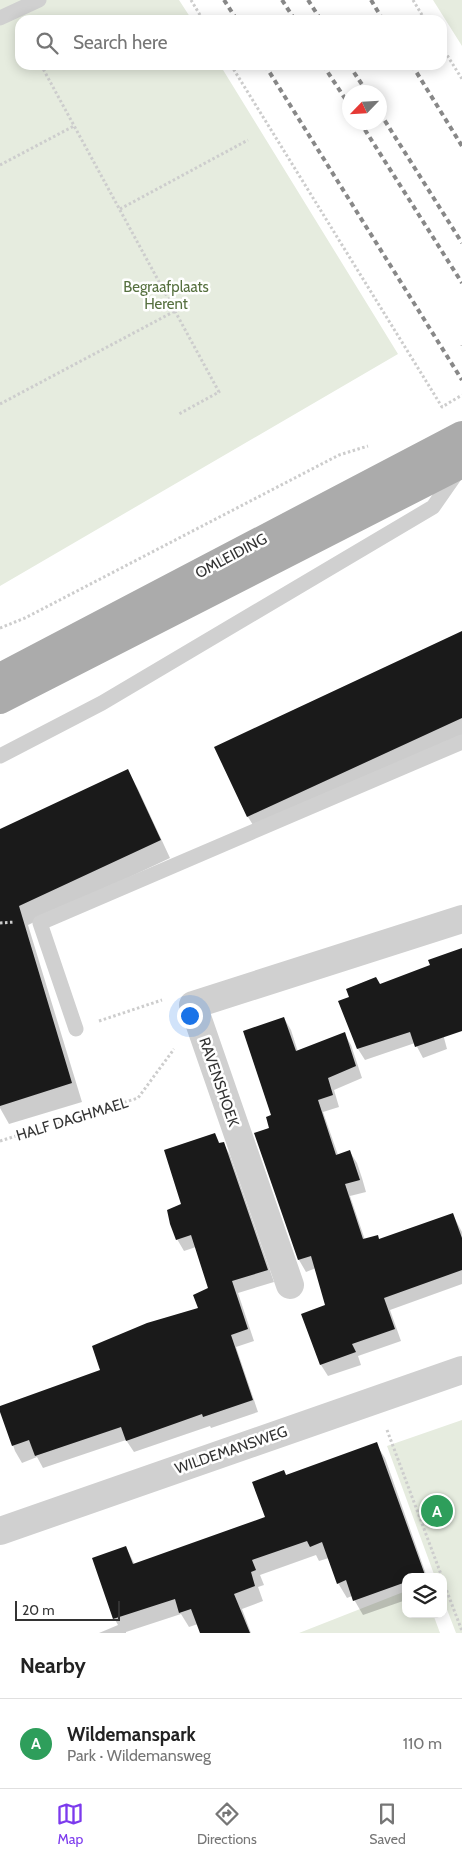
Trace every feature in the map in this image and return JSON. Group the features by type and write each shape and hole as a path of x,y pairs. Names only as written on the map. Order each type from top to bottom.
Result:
{"main road":[{"name":"OMLEIDING","path":"0,677 462,435"},
{"name":"OMLEIDING","path":"0,700 462,464"}],"street":[{"path":"197,1017 462,919"},
{"name":"RAVENSHOEK","path":"197,1017 290,1284"},
{"name":"WILDEMANSWEG","path":"0,1531 462,1370"}],"lane":[{"path":"0,18 40,0"},
{"path":"0,756 102,703 433,508 462,464"},
{"path":"76,1029 40,923 462,742"}],"path":[{"path":"191,0 200,15"},
{"path":"413,0 422,15"},
{"path":"447,55 462,79"},
{"path":"44,70 219,392 179,414"},
{"path":"234,70 442,406 462,395"},
{"path":"0,166 74,126"},
{"path":"120,209 248,140"},
{"path":"0,404 175,311"},
{"path":"0,628 25,618 339,455 374,444"},
{"path":"76,1029 172,997 197,1017"},
{"name":"HALF DAGHMAEL","path":"0,1141 138,1098 197,1017"},
{"path":"375,1399 440,1573"},
{"path":"447,1591 462,1629"}],"green space":[{"name":"Begraafplaats Herent","path":"0,0 179,0 189,15 15,15 15,70 223,70 398,354 0,586"},
{"path":"433,0 462,0 462,46 447,22 447,15 442,15"},
{"path":"462,1420 462,1633 456,1633 447,1609 447,1573 434,1573 387,1446"},
{"path":"402,1593 402,1618 434,1618 440,1633 299,1633"}],"building":[{"path":"462,631 462,718 247,817 214,747"},
{"path":"128,769 161,840 19,906 72,1083 0,1106 0,829"},
{"path":"462,948 462,1031 415,1047 410,1032 357,1049 338,1001 349,997 346,989 376,977 380,984 430,965 428,960"},
{"path":"284,1017 296,1051 345,1032 356,1066 328,1078 333,1095 318,1100 336,1155 350,1150 360,1180 345,1184 363,1239 378,1235 379,1239 453,1213 462,1238 462,1270 384,1298 395,1329 352,1344 356,1352 320,1365 301,1314 325,1305 311,1256 298,1260 254,1133 269,1128 266,1117 271,1115 243,1031"},
{"path":"215,1133 219,1143 224,1142 268,1270 232,1281 248,1329 231,1335 253,1400 203,1417 202,1414 126,1441 121,1427 35,1456 29,1440 12,1446 0,1412 0,1406 100,1370 92,1346 147,1323 198,1308 193,1295 208,1288 191,1235 176,1240 170,1224 167,1210 181,1204 164,1150"},
{"path":"377,1442 424,1573 402,1573 402,1583 353,1601 346,1580 337,1584 322,1542 310,1547 307,1541 252,1560 256,1570 251,1572 255,1586 234,1594 250,1633 200,1633 191,1609 179,1613 175,1599 113,1619 92,1558 126,1546 133,1564 265,1517 252,1482 284,1470 286,1475"}],"railway":[{"path":"224,0 234,15"},
{"path":"282,0 292,15"},
{"path":"308,0 318,15"},
{"path":"371,0 380,15"},
{"path":"268,70 462,380"},
{"path":"326,70 342,94"},
{"path":"352,70 362,85"},
{"path":"415,70 462,146"},
{"path":"387,124 462,243"},
{"path":"365,130 462,283"}],"place":[{"name":"Wildemanspark","path":"437,1511"}]}
